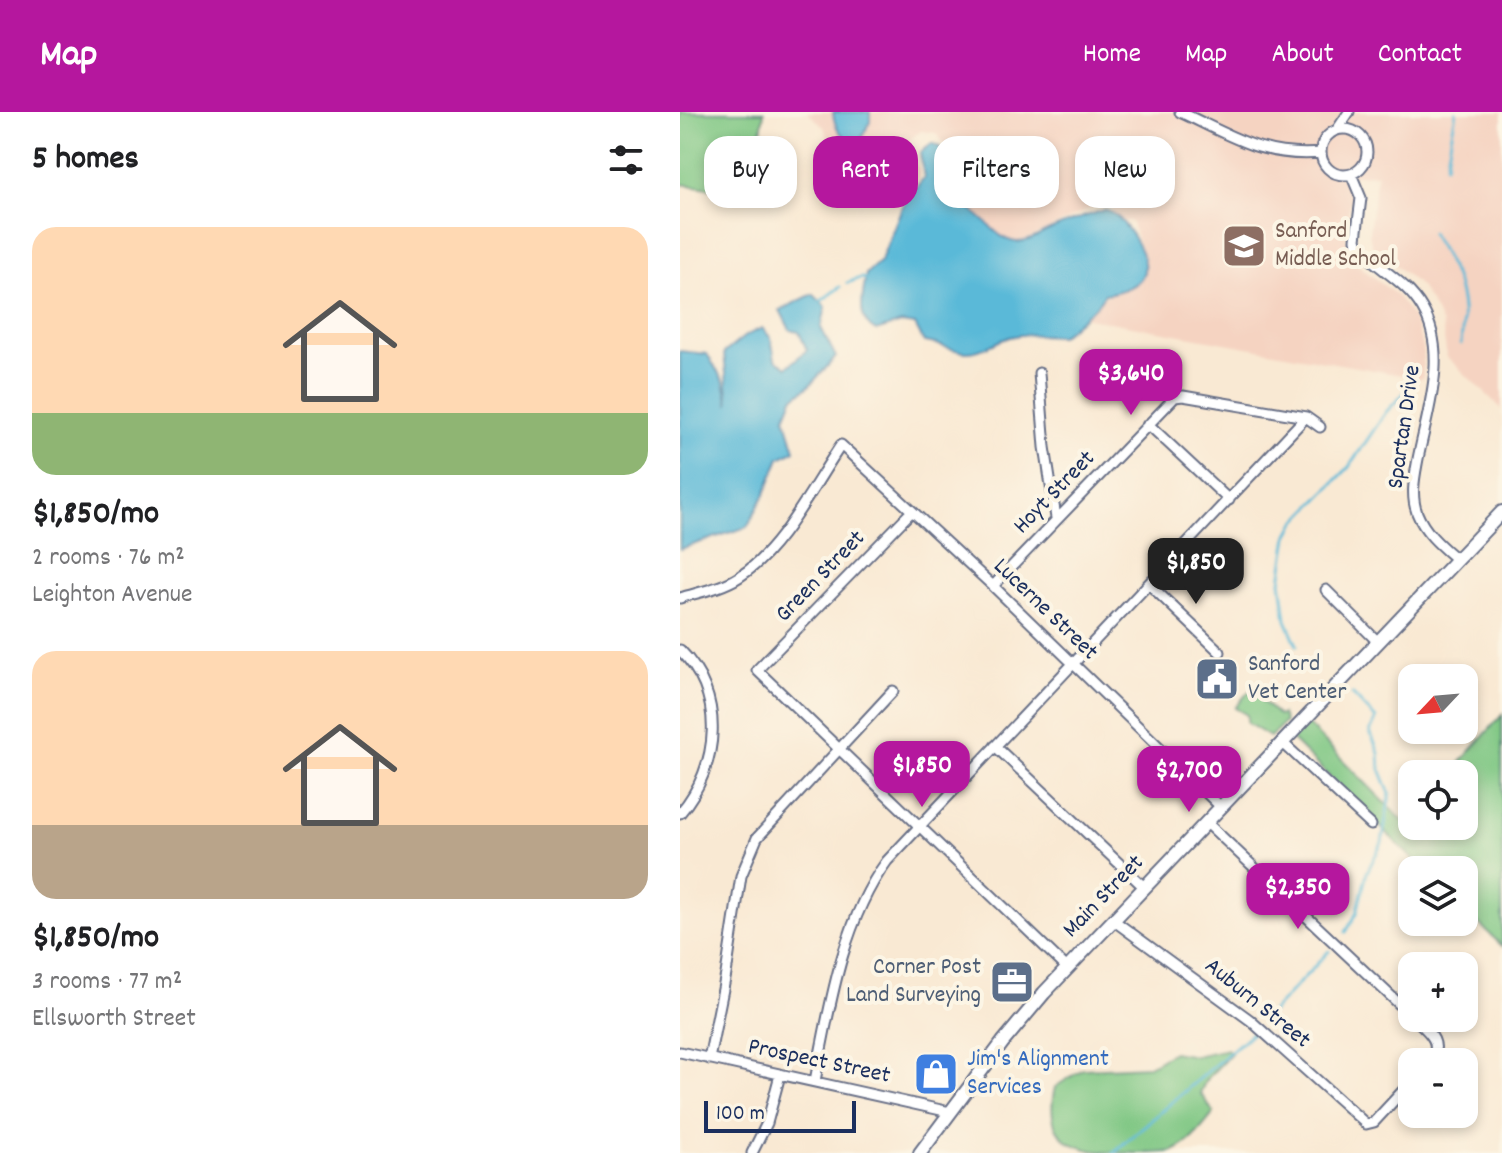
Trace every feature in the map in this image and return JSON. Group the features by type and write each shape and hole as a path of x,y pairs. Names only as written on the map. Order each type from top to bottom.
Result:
{"main road":[{"name":"Main Street","path":"920,1153 1003,1042 1067,968 1502,512"}],"street":[{"path":"1180,112 1261,150 1285,154 1321,153"},
{"path":"1337,130 1355,132 1366,146 1364,163 1351,174 1333,172 1324,164 1321,153 1327,136 1337,130 1349,112"},
{"name":"Spartan Drive","path":"1351,174 1361,198 1356,239 1359,248 1409,291 1422,308 1435,342 1433,381 1415,479 1414,502 1427,531 1457,560"},
{"path":"1039,373 1045,447 1056,518"},
{"name":"Hoyt Street","path":"993,586 1172,399 1183,396 1306,417 1320,427"},
{"path":"815,1081 833,993 847,946 878,874 917,827 1306,417"},
{"path":"1148,424 1229,500"},
{"name":"Lucerne Street","path":"680,598 727,584 758,563 775,545 841,445 993,586 1221,807"},
{"name":"Green Street","path":"837,749 757,670 912,511"},
{"path":"1149,584 1220,652"},
{"path":"1326,590 1378,642"},
{"path":"680,650 703,679 710,697 713,720 704,769 696,791 680,813"},
{"path":"709,1059 741,876 749,855 769,822 893,691"},
{"path":"1283,743 1371,825"},
{"path":"995,746 1144,887"},
{"path":"837,749 1067,968"},
{"path":"1206,822 1398,1003"},
{"name":"Auburn Street","path":"1113,920 1250,1020 1363,1122 1371,1124 1398,1096"},
{"name":"Prospect Street","path":"680,1052 950,1112"},
{"path":"752,1153 767,1123 780,1075"}],"shaded area":[{"name":"Sanford Middle School","path":"807,112 1502,112 1502,409 1447,357 1442,325 1419,285 1372,246 1369,233 1377,174 1354,175 1346,231 1348,249 1358,265 1395,294 1412,316 1423,347 1423,379 1082,317 1102,298 1122,290 1142,253 1131,221 1124,221 1112,213 1113,209 1175,208 1175,136 1075,136 1075,208 1091,208 1017,244 1006,240 965,208 1059,208 1059,136 938,136 921,131 914,136 827,136 824,127"}],"green space":[{"path":"680,112 764,112 760,136 704,136 704,187 680,184"},
{"path":"1251,691 1279,716 1282,714 1285,722 1270,737 1247,723 1247,715 1235,708"},
{"path":"1502,715 1502,946 1478,923 1478,856 1410,856 1291,739 1306,723 1398,816 1398,840 1478,840 1478,760 1463,760"},
{"path":"1227,1049 1231,1053 1206,1080 1200,1093 1214,1113 1191,1140 1173,1151 1118,1153 1085,1149 1061,1136 1055,1124 1052,1108 1055,1087 1083,1069 1149,1066 1173,1052 1195,1056"}],"water":[{"path":"833,112 870,112 870,122 863,136 844,136 835,123"},
{"path":"934,144 934,208 967,208 998,234 1017,242 1027,241 1105,210 1110,211 1123,223 1139,247 1143,258 1143,275 1130,287 1105,294 1096,306 1061,336 1016,336 968,352 924,342 915,325 901,323 876,331 869,326 863,313 866,274 881,260 902,208 918,208 918,185 924,177 920,153"},
{"path":"813,294 826,307 821,328 836,357 793,398 785,417 795,450 780,458 747,527 680,549 680,351 707,354 724,382 729,405 724,353 745,336 762,328 771,338 775,359 787,367 807,350 799,332 790,330 780,310"}],"waterway":[{"path":"1446,165 1456,112"},
{"path":"1431,233 1458,285 1462,312 1461,344"},
{"path":"847,283 866,279"},
{"path":"821,301 840,287"},
{"path":"1297,645 1286,620 1281,581 1288,536 1296,522 1349,467 1386,412 1408,389"},
{"path":"1346,932 1357,913 1367,872 1382,843 1390,794 1370,732 1376,719 1352,694"},
{"path":"1268,1016 1329,951"},
{"path":"1113,1153 1252,1033"}],"place":[{"name":"Sanford Middle School","path":"1244,246"},
{"name":"Sanford Vet Center","path":"1217,679"},
{"name":"Corner Post Land Surveying","path":"1012,982"},
{"name":"Jim's Alignment Services","path":"936,1074"}]}
